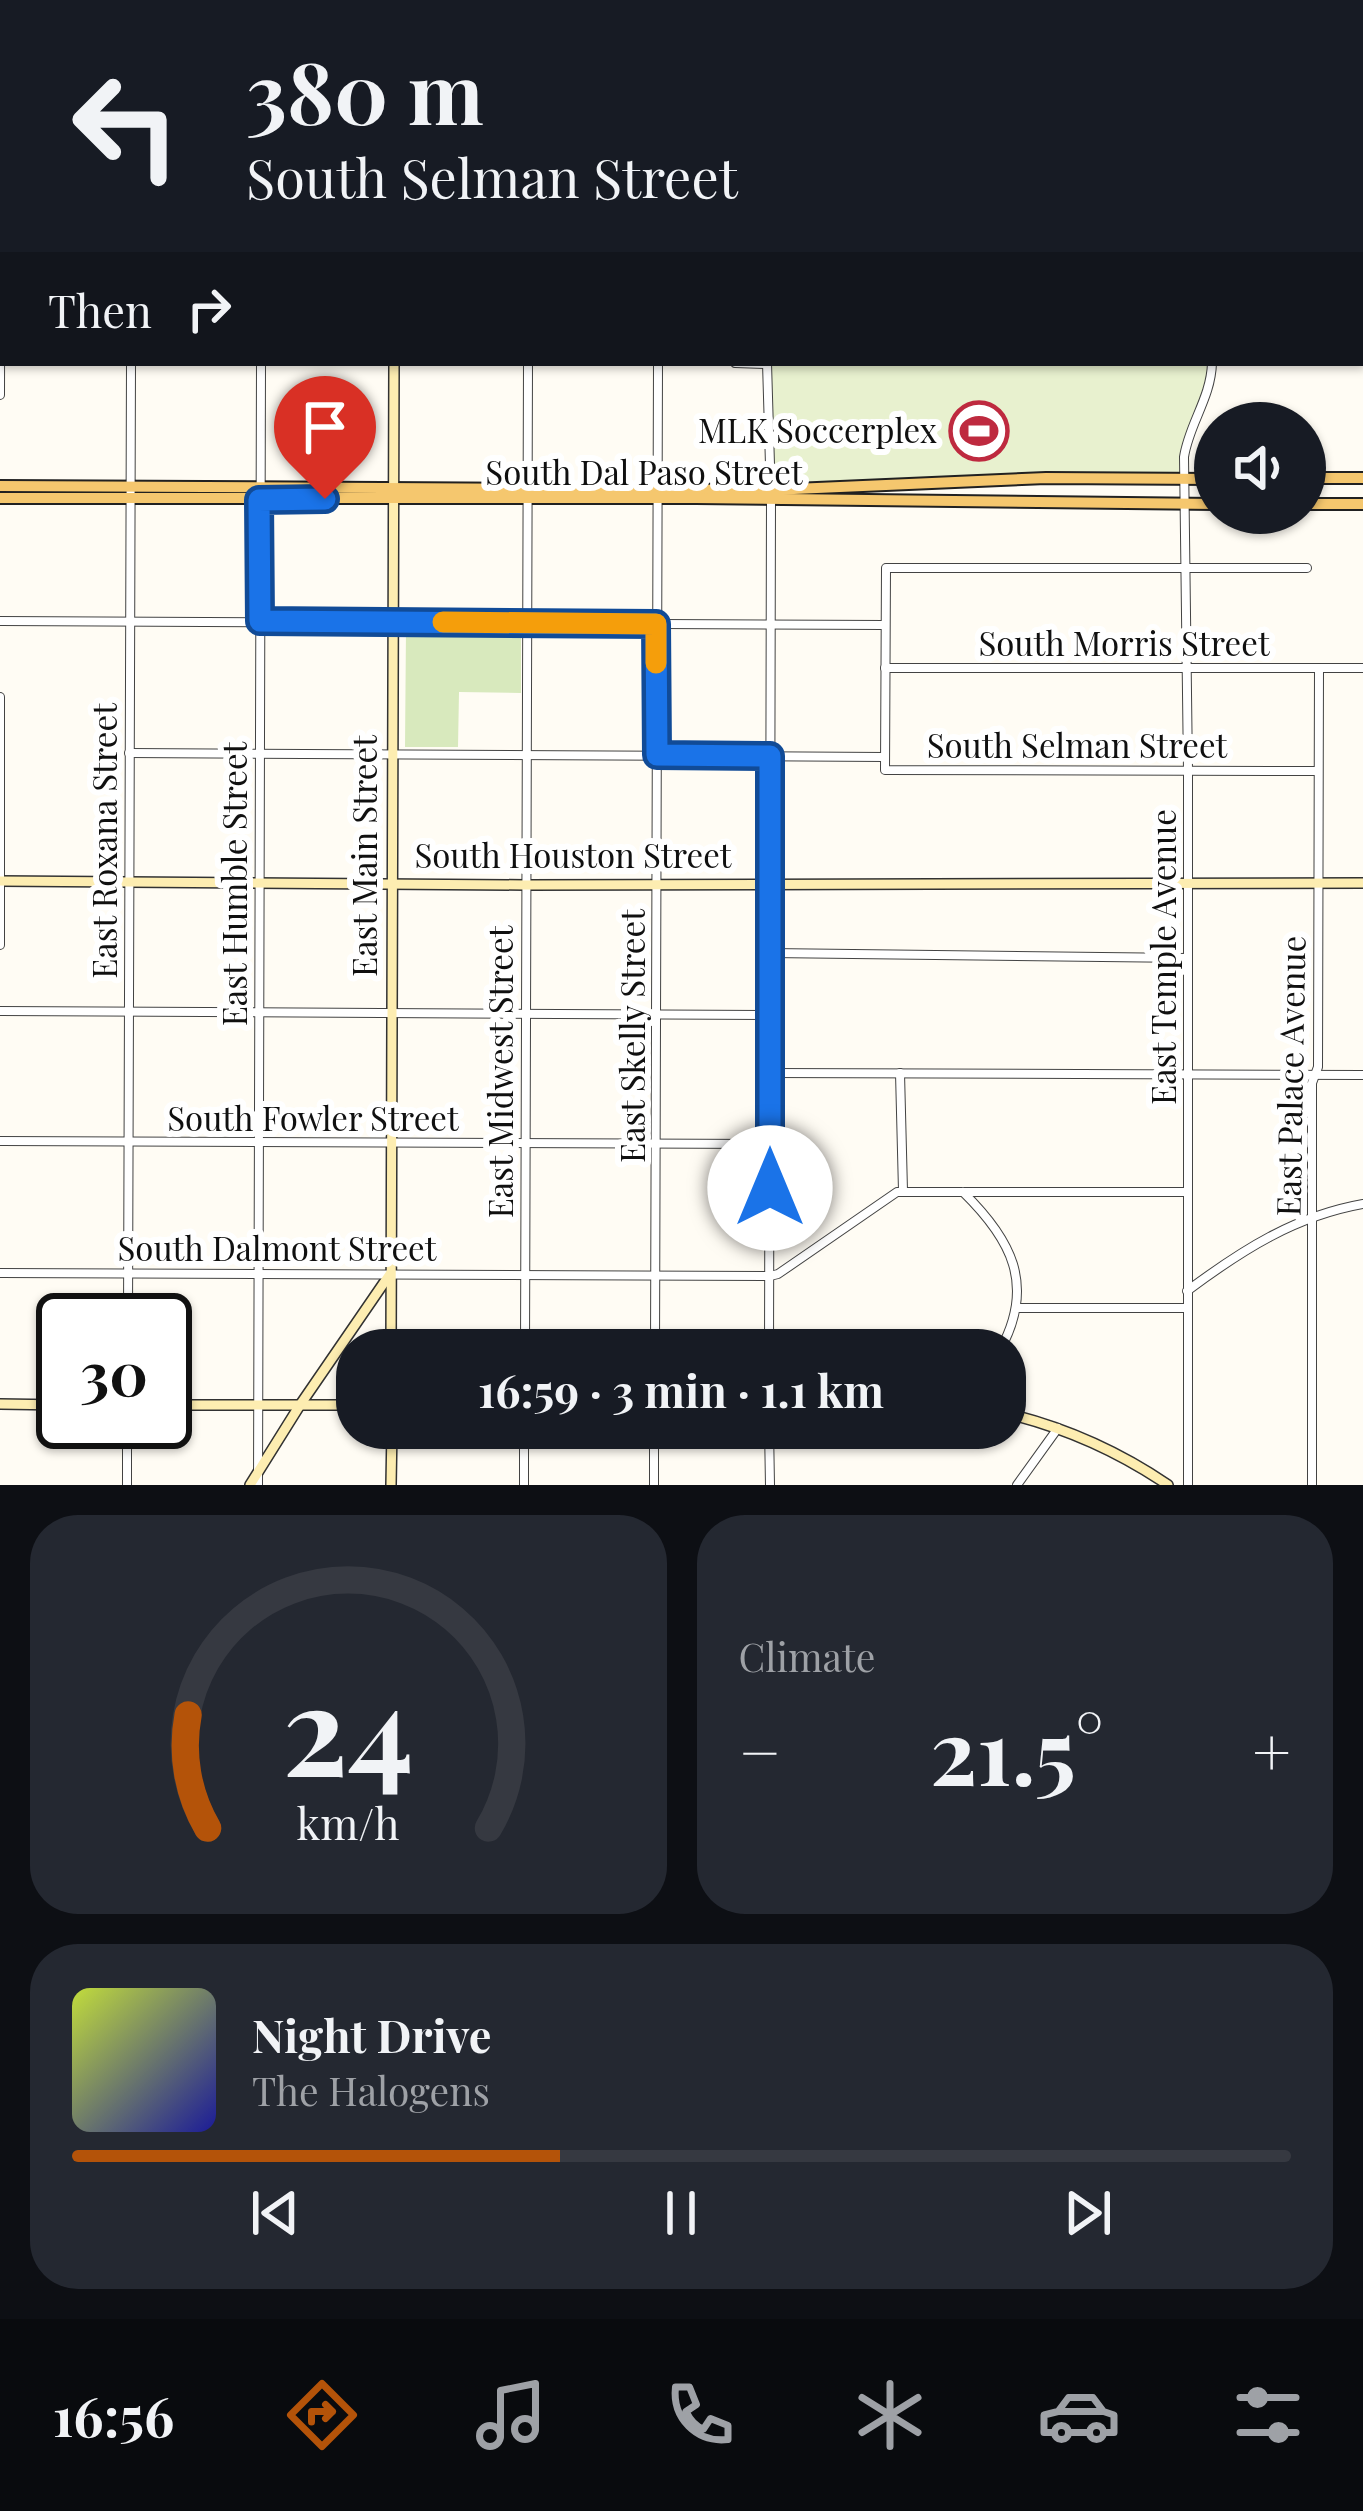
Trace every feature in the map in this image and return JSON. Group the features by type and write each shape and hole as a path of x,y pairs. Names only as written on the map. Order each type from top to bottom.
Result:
{"main road":[{"name":"South Dal Paso Street","path":"771,495 1046,478 1194,478"},
{"path":"1326,478 1363,478"},
{"name":"South Dal Paso Street","path":"0,486 129,492 771,495 1194,504"},
{"name":"South Dal Paso Street","path":"0,498 129,492"},
{"path":"1326,504 1363,504"}],"street":[{"name":"East Roxana Street","path":"128,1293 131,366"},
{"name":"East Humble Street","path":"258,1472 261,366"},
{"name":"East Main Street","path":"391,1329 394,366"},
{"name":"East Midwest Street","path":"524,1329 528,366"},
{"name":"East Skelly Street","path":"655,1329 658,366"},
{"path":"767,366 771,495 769,1329"},
{"name":"East Temple Avenue","path":"1188,1485 1184,478 1188,436 1207,397 1212,366"},
{"path":"885,757 886,568 1307,568"},
{"path":"0,621 885,625"},
{"name":"South Morris Street","path":"885,668 1363,668"},
{"name":"East Palace Avenue","path":"1312,1485 1319,668"},
{"path":"0,697 0,945"},
{"name":"South Selman Street","path":"129,753 885,757 885,770 1318,771"},
{"name":"South Houston Street","path":"0,881 1363,883"},
{"path":"770,953 1187,958"},
{"path":"0,1011 770,1015"},
{"path":"770,1073 1363,1075"},
{"path":"900,1073 903,1190"},
{"name":"South Fowler Street","path":"0,1142 770,1144"},
{"path":"770,1276 903,1190 1187,1192"},
{"path":"962,1191 1000,1232 1008,1249 1016,1308 1008,1329"},
{"path":"1187,1291 1282,1228 1363,1204"},
{"name":"South Dalmont Street","path":"0,1273 770,1276"},
{"path":"254,1485 300,1405 391,1274"},
{"path":"1016,1308 1187,1307"},
{"path":"0,1404 36,1405"},
{"path":"192,1405 336,1405"},
{"path":"1026,1419 1127,1459 1168,1485"},
{"path":"1017,1485 1058,1428"},
{"path":"127,1449 127,1485"},
{"path":"391,1485 392,1449"},
{"path":"524,1449 524,1485"},
{"path":"654,1449 654,1485"},
{"path":"769,1449 770,1485"}],"green space":[{"name":"MLK Soccerplex","path":"767,366 1211,366 1200,402 1194,402 1184,479 771,490"},
{"path":"406,629 521,630 521,693 459,692 458,747 405,747"}],"slow traffic":[{"path":"443,622 656,624 656,663"}],"place":[{"name":"MLK Soccerplex","path":"979,431"}],"route":[{"path":"325,499 259,500 260,621 656,624 657,755 770,756 770,1188"}]}
